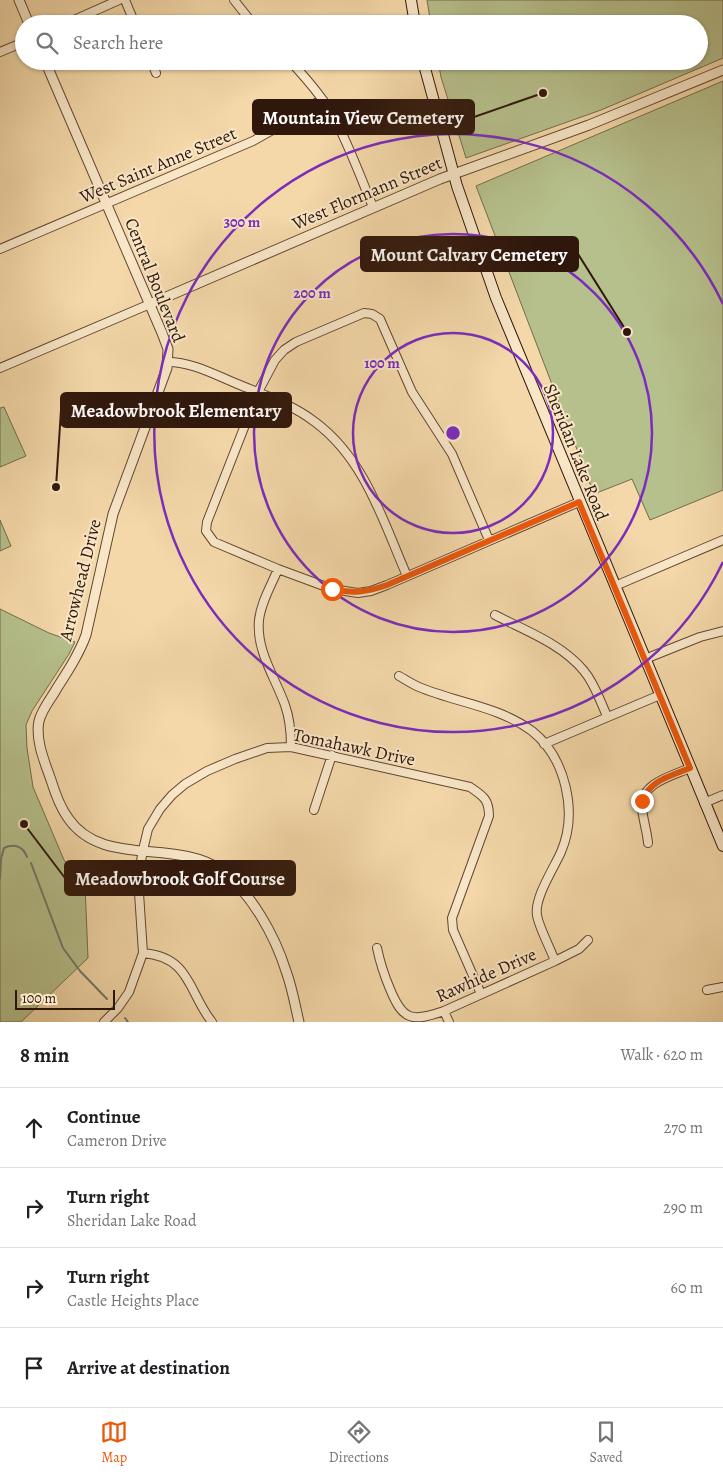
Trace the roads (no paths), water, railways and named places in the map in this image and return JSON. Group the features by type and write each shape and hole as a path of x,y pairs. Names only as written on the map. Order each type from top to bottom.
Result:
{"main road":[{"path":"410,0 413,15"},
{"name":"Sheridan Lake Road","path":"425,70 465,213 496,298 723,846"}],"street":[{"path":"19,0 25,15"},
{"path":"85,15 119,0"},
{"path":"125,0 131,15"},
{"path":"234,0 246,15"},
{"path":"0,52 15,46"},
{"name":"Central Boulevard","path":"50,70 166,342 168,362 183,362 296,409 313,420 336,440 366,483 406,576"},
{"path":"298,70 322,99 338,125 373,207"},
{"name":"West Flormann Street","path":"0,368 453,174 589,126 723,70"},
{"name":"West Saint Anne Street","path":"0,249 253,141 294,118 322,99"},
{"path":"489,540 452,454 412,392 380,319 372,314 364,313 296,342 284,350 275,360 258,392 207,522 206,531 214,542 278,569 332,589 358,593 371,591 579,502"},
{"name":"Arrowhead Drive","path":"168,362 162,386 130,465 113,514 86,635 73,662 44,710 39,723 40,745 62,810 72,824 86,836 105,846 187,856 208,863 222,871 238,886 250,899 274,941 286,970 299,1022"},
{"path":"615,586 723,540"},
{"path":"278,569 261,607 259,635 262,650 286,706 290,724 291,747"},
{"path":"495,615 548,642 573,660 589,678 607,716"},
{"path":"645,659 700,636 723,631"},
{"path":"400,676 418,687 515,719 533,732 544,744 558,765 566,787 569,824 562,850 537,904 536,916 556,961"},
{"path":"544,744 660,695"},
{"name":"Tomahawk Drive","path":"104,1022 118,1008 129,992 143,953 138,878 148,829 160,809 185,784 243,756 267,748 291,747 470,786 484,797 489,805 489,816 452,918 453,930 481,994"},
{"path":"314,810 332,755"},
{"path":"648,843 642,808 645,795 656,782 690,768"},
{"path":"704,803 723,795"},
{"name":"Rawhide Drive","path":"377,948 381,969 397,1007 405,1015 416,1018 432,1015 556,961 579,949 588,940"},
{"path":"143,953 158,954 180,968 212,1022"},
{"path":"708,990 723,987"},
{"path":"444,1010 449,1022"}],"waterway":[{"path":"0,878 1,859 4,848 18,846 27,857"},
{"path":"31,863 63,948 80,971 107,999"},
{"path":"125,1018 128,1022"}],"place":[{"name":"Mountain View Cemetery","path":"543,93"},
{"name":"Mount Calvary Cemetery","path":"627,332"},
{"name":"Meadowbrook Elementary","path":"56,487"},
{"name":"Meadowbrook Golf Course","path":"24,824"}]}
